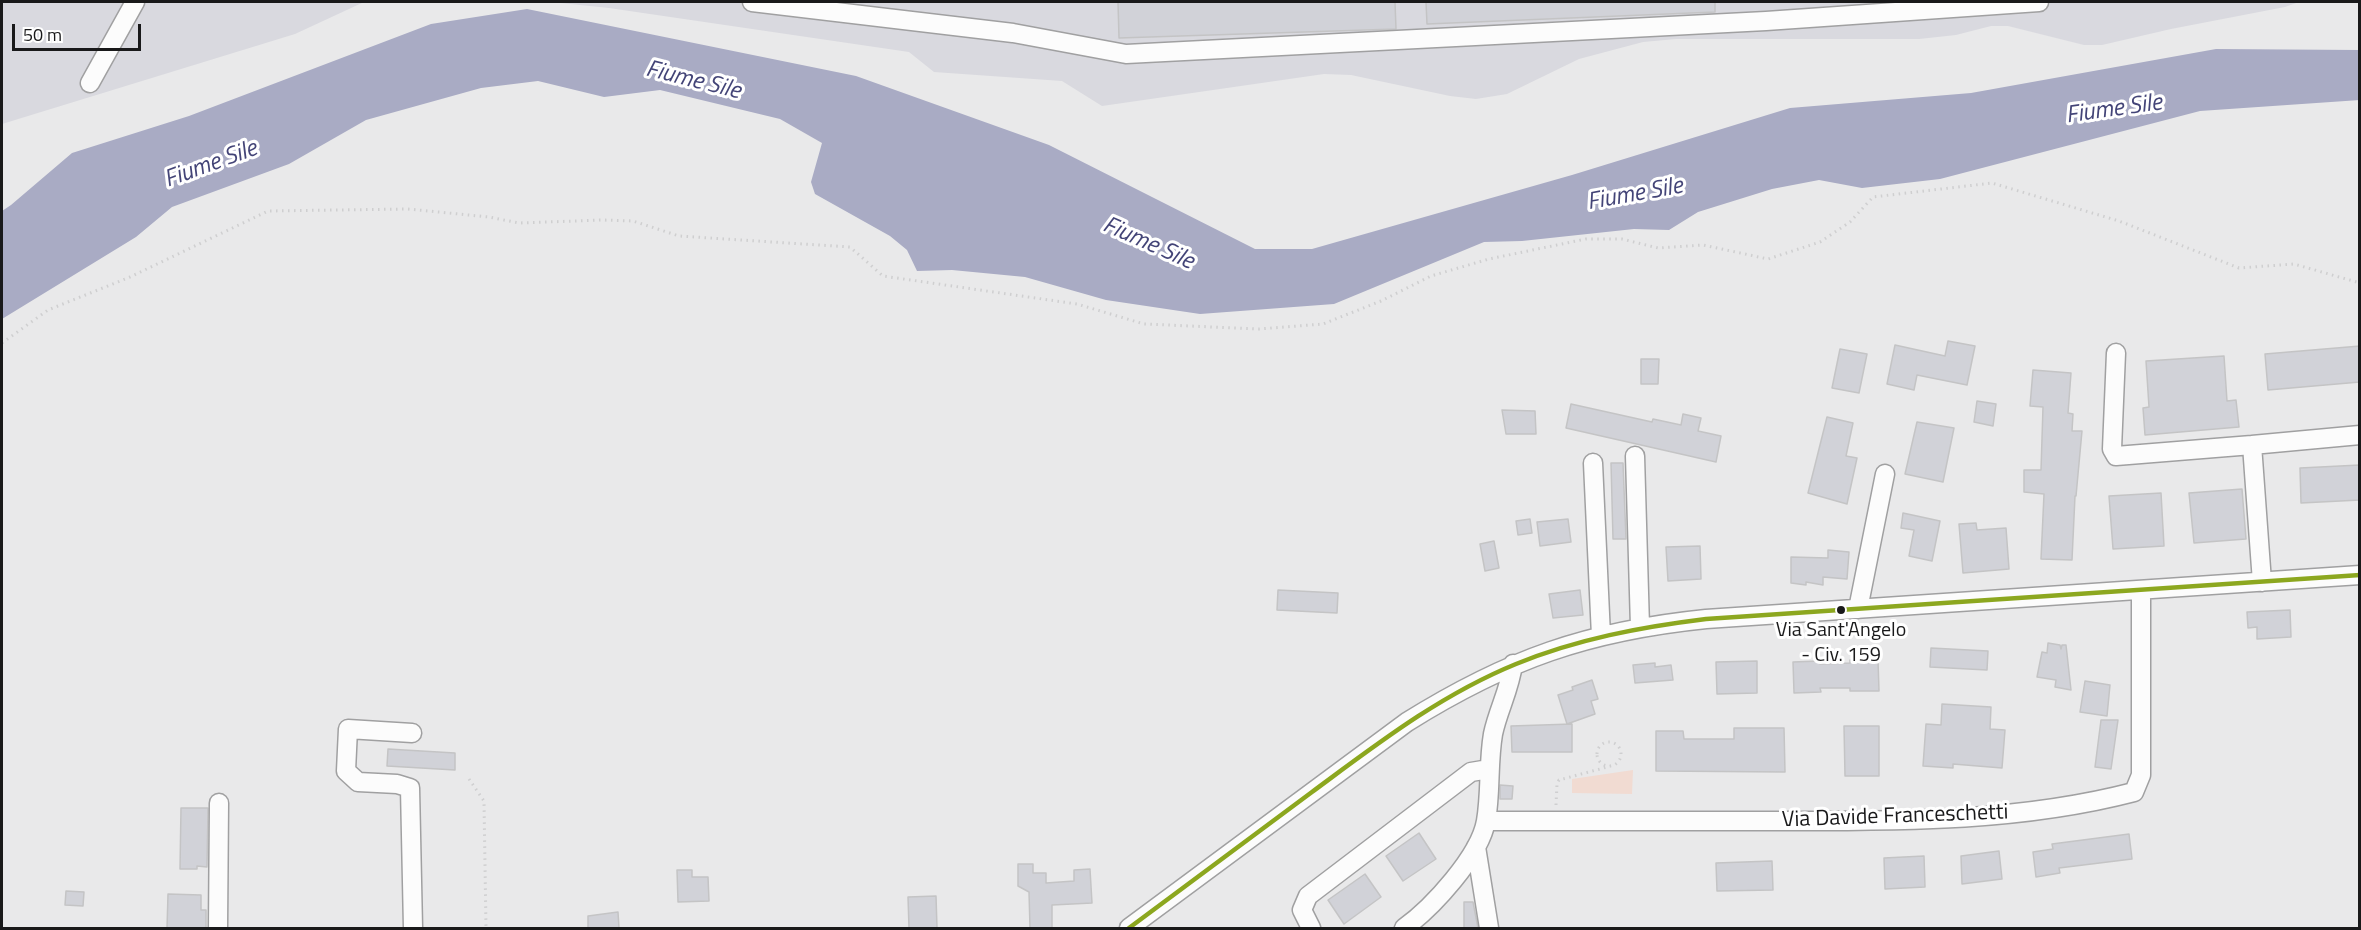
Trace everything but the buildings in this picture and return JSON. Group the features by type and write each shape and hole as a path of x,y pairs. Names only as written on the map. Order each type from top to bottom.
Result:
{"street":[{"path":"90,83 135,2"},
{"path":"753,2 1013,33 1126,54 1766,21 2039,2"},
{"path":"2116,353 2112,449 2116,456 2360,435"},
{"path":"2252,445 2262,582"},
{"path":"1635,456 1640,627"},
{"path":"1593,463 1600,636"},
{"path":"1858,609 1885,474"},
{"path":"1129,928 1407,722 1443,700 1513,664 1600,636 1640,627 1706,619 2360,575"},
{"name":"Via Davide Franceschetti","path":"1486,821 1843,821 1973,818 2091,803 2134,792 2142,775 2141,590"},
{"path":"1404,928 1439,897 1476,847 1486,821 1495,726 1507,694 1513,664"},
{"path":"412,733 348,729 346,771 358,783 397,784 410,788 413,928"},
{"path":"1311,928 1302,910 1308,896 1472,772 1490,769"},
{"path":"218,928 219,803"},
{"path":"1476,847 1489,928"}],"path":[{"path":"2,343 48,310 130,277 268,211 408,209 489,217 519,223 633,221 679,236 849,247 883,276 1077,304 1144,324 1259,329 1323,324 1381,301 1431,276 1489,259 1587,238 1622,239 1658,248 1703,245 1768,258 1820,242 1850,222 1873,197 1992,183 2119,221 2240,268 2294,264 2360,283"},
{"path":"1556,813 1559,780 1611,766 1617,762 1620,752 1613,744 1605,743 1599,748 1597,756 1604,765 1611,766"},
{"path":"469,779 484,801 486,928"}],"shaded area":[{"path":"2,2 364,2 295,34 2,124"},
{"path":"551,2 2299,2 2285,7 2102,45 2084,45 2008,26 1991,26 1956,35 1919,39 1676,39 1643,42 1579,59 1507,94 1476,99 1450,96 1351,75 1324,74 1102,106 1062,81 934,72 909,52 609,8"},
{"path":"1633,770 1632,794 1572,793 1572,779"}],"water":[{"name":"Fiume Sile","path":"527,9 856,76 1049,145 1255,249 1312,249 1572,175 1790,108 1971,93 2216,49 2359,50 2360,100 2200,111 1940,179 1862,188 1819,180 1772,189 1698,212 1669,230 1634,229 1522,241 1484,242 1334,304 1200,314 1106,300 1025,277 952,270 917,271 907,250 890,236 815,194 811,182 822,143 780,119 660,90 604,97 538,81 481,88 366,120 289,164 172,207 136,237 2,319 2,211 72,153 189,116 431,24"}],"transit line":[{"path":"1129,928 1361,756 1435,705 1488,676 1516,664 1586,641 1633,630 1706,619 2360,575"}],"place":[{"name":"Via Sant'Angelo - Civ. 159","path":"1841,610"}]}
